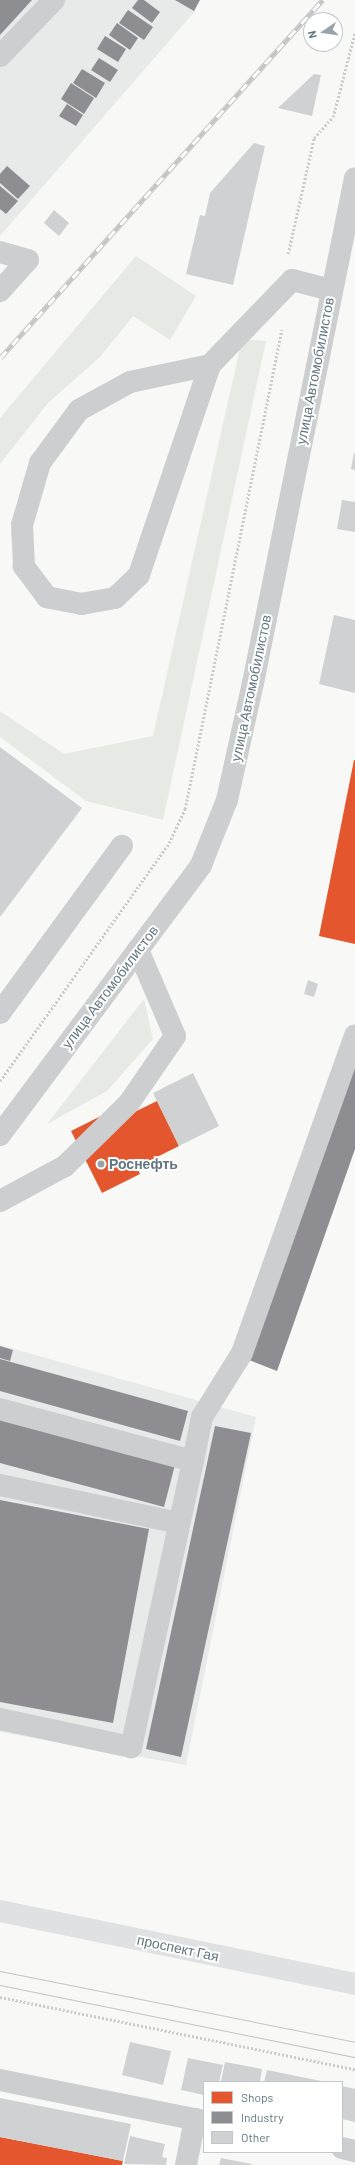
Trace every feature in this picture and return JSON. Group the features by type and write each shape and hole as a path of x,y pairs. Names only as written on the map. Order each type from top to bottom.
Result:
{"main road":[{"name":"проспект Гая","path":"0,1911 355,1984"}],"street":[{"path":"0,56 54,0"},
{"name":"улица Автомобилистов","path":"0,1135 201,865 227,800 254,683 331,290 355,178"},
{"path":"0,252 28,260 0,291"},
{"path":"210,365 130,382 79,410 40,463 22,525 24,566 47,597 82,604 115,598 139,575 210,365 292,280 331,290"},
{"path":"0,1013 122,846"},
{"path":"0,1201 65,1166 129,1103 175,1036 138,950"},
{"path":"0,1720 131,1747 202,1417 242,1353 355,1036"},
{"path":"0,1409 193,1461"},
{"path":"0,1485 179,1523"},
{"path":"0,2080 200,2120 186,2165"},
{"path":"343,2148 355,2151"}],"path":[{"path":"292,280 286,265 314,138 333,117 355,32"},
{"path":"0,1081 170,843 185,809 283,327"},
{"path":"0,1997 355,2069"}],"shaded area":[{"path":"0,0 184,0 196,10 0,236"},
{"path":"136,256 196,296 170,340 133,316 100,357 48,403 0,464 0,418"},
{"path":"242,339 266,341 163,820 86,801 0,737 0,711 64,754 153,736"},
{"path":"144,999 153,1039 107,1091 47,1124"},
{"path":"0,1345 256,1417 186,1765 0,1732"}],"building: Shops":[{"path":"355,760 355,944 319,936"},
{"path":"157,1101 179,1146 137,1167 140,1174 102,1193 71,1131 109,1112 114,1122"},
{"path":"0,2137 123,2161 122,2165 0,2165"}],"building: Industry":[{"path":"0,0 32,0 0,35"},
{"path":"138,0 144,0 160,12 152,23 132,8"},
{"path":"175,0 200,0 194,11"},
{"path":"128,10 153,27 144,40 119,23"},
{"path":"117,23 138,38 130,50 109,35"},
{"path":"105,36 126,49 118,62 97,49"},
{"path":"99,58 118,70 110,82 91,70"},
{"path":"82,69 105,83 96,98 73,83"},
{"path":"71,83 94,98 84,114 61,99"},
{"path":"67,104 83,115 76,126 59,116"},
{"path":"7,166 30,186 18,199 0,183 0,174"},
{"path":"0,186 18,201 6,214 0,209"},
{"path":"355,1060 355,1149 277,1371 249,1360"},
{"path":"0,1346 13,1350 10,1361 0,1358"},
{"path":"0,1359 188,1411 180,1441 0,1391"},
{"path":"0,1420 175,1465 164,1507 0,1463"},
{"path":"215,1426 251,1433 181,1757 146,1749"},
{"path":"0,1500 149,1529 113,1723 0,1702"}],"building: Other":[{"path":"314,74 321,75 312,116 278,108"},
{"path":"254,143 265,146 233,285 186,274 200,215 205,216 210,193"},
{"path":"54,210 69,223 59,236 44,223"},
{"path":"355,453 355,470 351,469"},
{"path":"342,500 355,502 355,532 337,529"},
{"path":"334,615 355,620 355,693 319,684"},
{"path":"0,747 82,808 0,917"},
{"path":"308,980 318,984 314,997 304,994"},
{"path":"193,1073 219,1126 179,1146 153,1093"},
{"path":"130,2042 171,2051 163,2085 122,2075"},
{"path":"188,2058 223,2065 219,2081 203,2081 203,2095 181,2090"},
{"path":"225,2062 262,2069 260,2081 221,2081"},
{"path":"267,2070 321,2081 264,2081"},
{"path":"343,2086 355,2089 355,2122 343,2119"},
{"path":"0,2098 131,2124 123,2161 0,2137"},
{"path":"130,2136 165,2144 162,2157 167,2158 166,2165 124,2164"},
{"path":"221,2158 252,2164 252,2165 219,2165"}],"tram line":[{"path":"0,1971 355,2042"},
{"path":"0,1985 355,2057"}],"railway":[{"path":"0,358 322,0"}],"place":[{"name":"Роснефть","path":"101,1164"}]}
